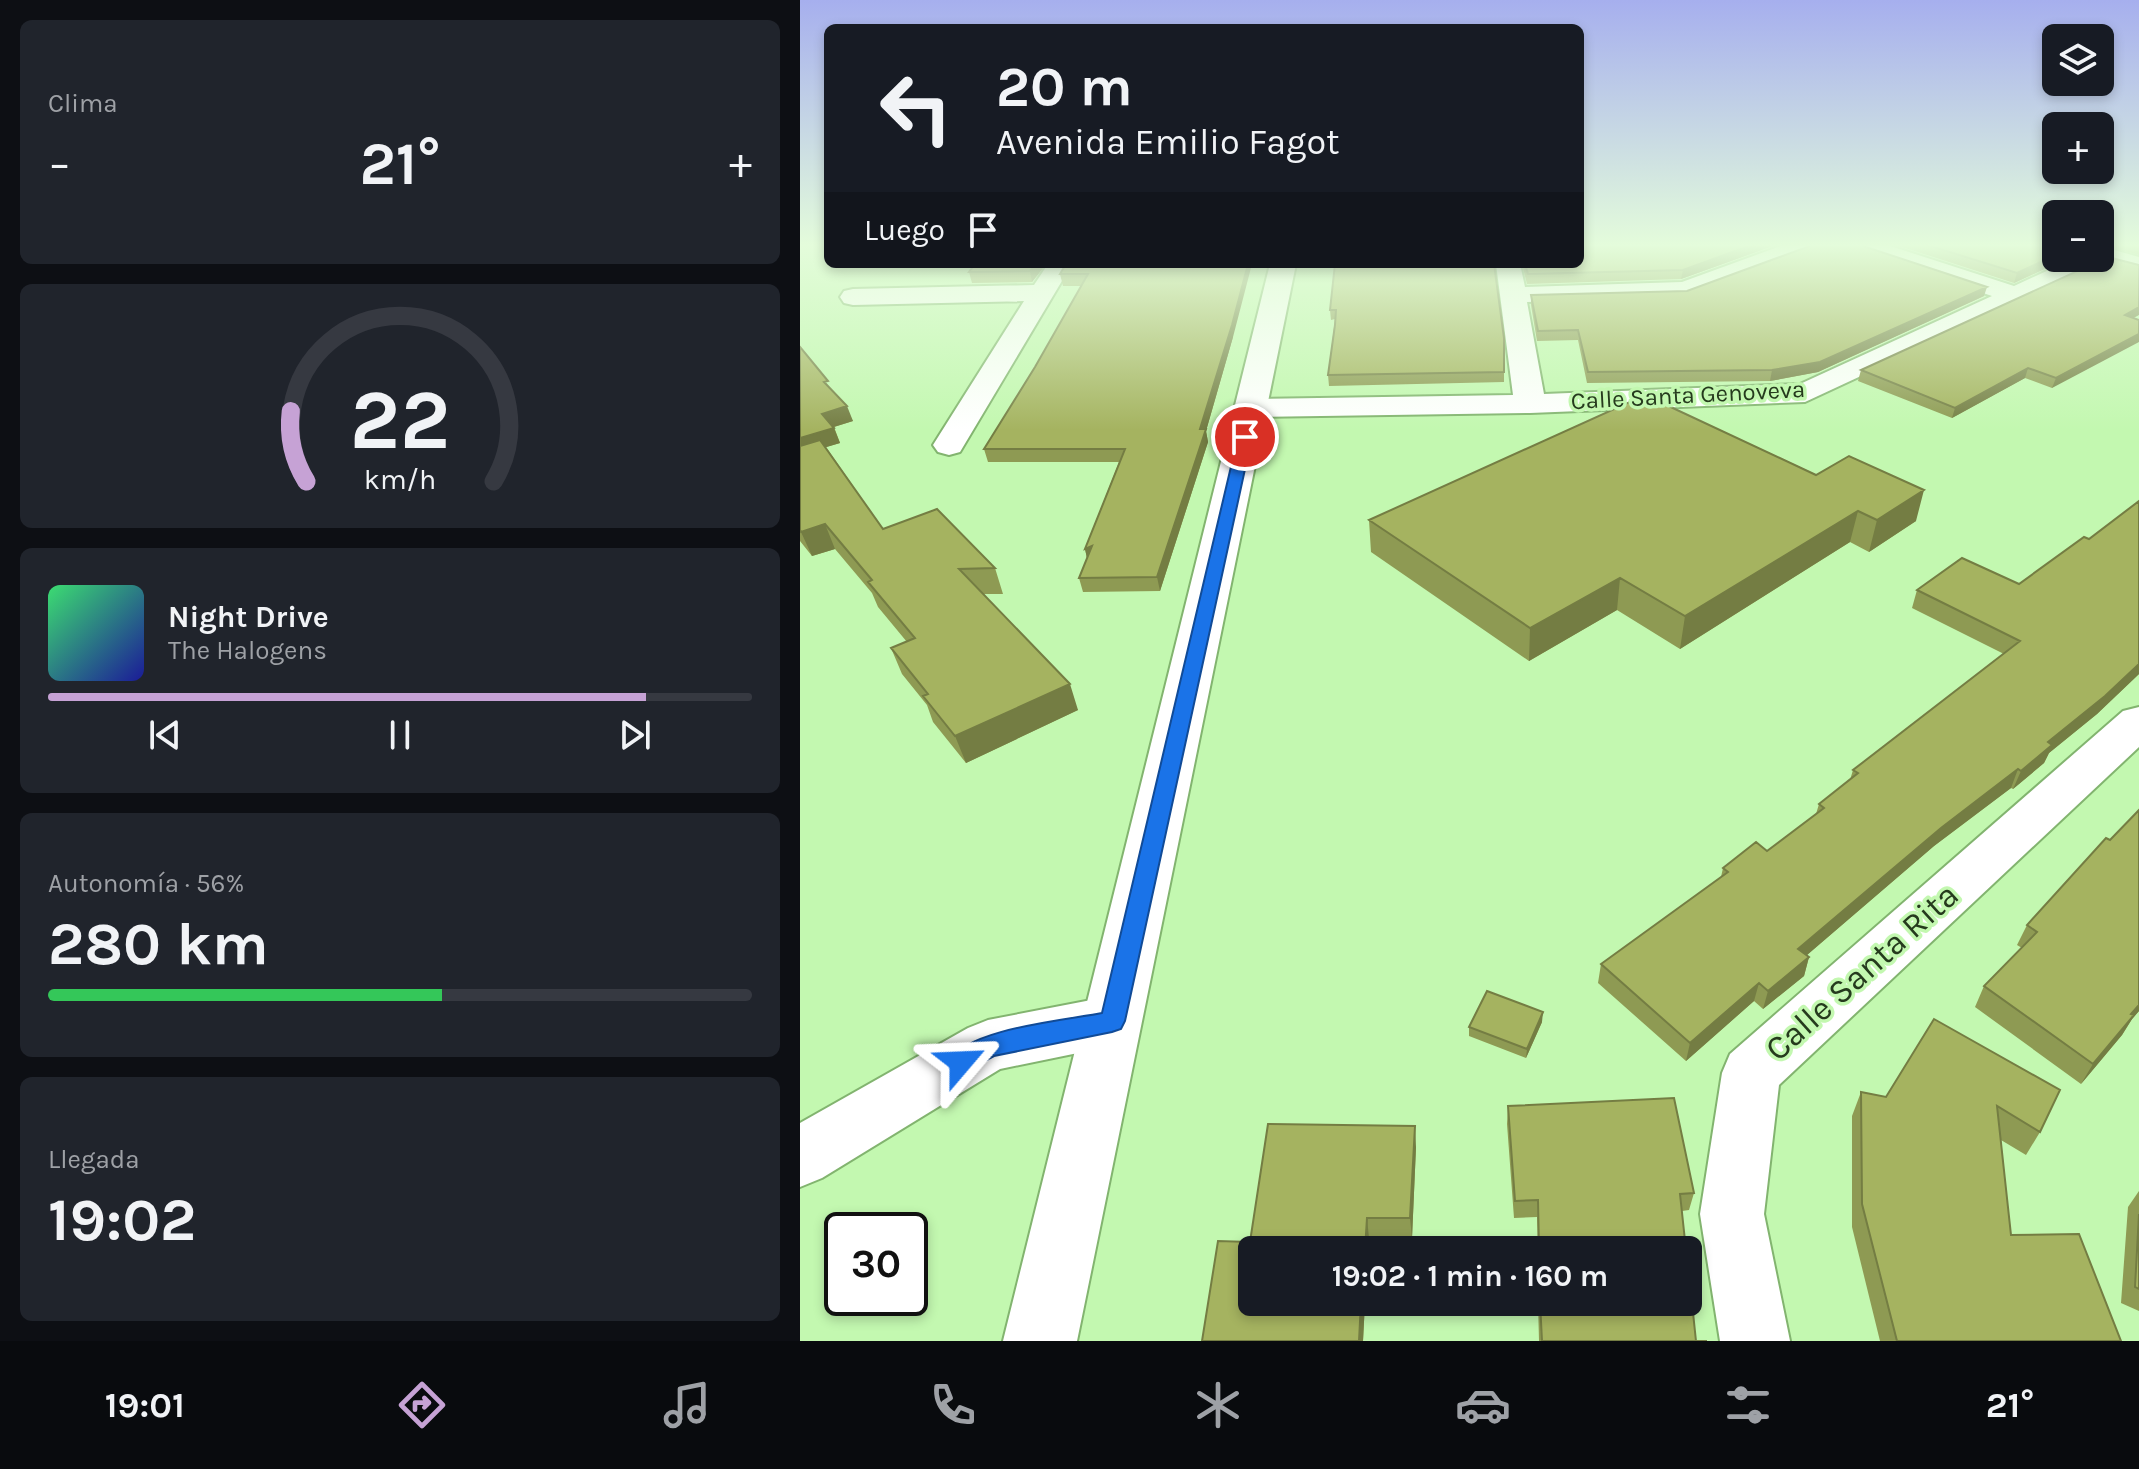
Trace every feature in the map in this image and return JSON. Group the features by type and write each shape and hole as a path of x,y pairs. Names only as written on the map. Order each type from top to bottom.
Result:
{"street":[{"path":"949,445 1033,306"},
{"path":"1040,1341 1274,306"},
{"path":"1515,306 1530,404"},
{"name":"Calle Santa Genoveva","path":"1252,408 1530,404 1805,393 1992,306"},
{"name":"Calle Santa Rita","path":"1755,1341 1732,1214 1751,1073 2139,722"},
{"path":"800,1157 988,1046 1112,1021"}],"building":[{"path":"1070,306 1237,306 1200,429 1206,429 1157,577 1079,578 1092,546 1085,549 1125,449 984,449"},
{"path":"1330,306 1500,306 1504,372 1328,375 1336,310 1330,310"},
{"path":"1533,306 1946,306 1820,362 1772,370 1588,372 1578,330 1538,331"},
{"path":"2002,306 2139,306 2125,315 2139,320 2139,334 2056,378 2028,368 1955,408 1861,370"},
{"path":"800,347 828,381 824,382 847,406 822,414 834,428 800,438"},
{"path":"1645,395 1816,475 1849,456 1924,490 1877,520 1858,511 1685,616 1620,578 1530,628 1369,520"},
{"path":"820,440 883,529 937,509 995,568 959,569 1070,684 955,736 923,696 928,694 891,648 915,638 868,582 872,580 825,524 800,530 800,446"},
{"path":"2139,501 2139,664 2048,742 2052,745 2021,771 2018,769 1941,828 1798,949 1809,957 1768,991 1759,983 1690,1043 1601,964 1728,872 1723,868 1756,842 1767,851 1824,808 1819,804 1858,773 1853,770 2020,641 1917,590 1962,558 2019,584 2084,537 2089,539"},
{"path":"2139,810 2139,1005 2093,1064 1984,986 2037,932 2027,925 2106,838 2110,840"},
{"path":"1487,991 1543,1012 1527,1049 1469,1027"},
{"path":"1934,1019 2060,1090 2040,1132 1997,1106 2011,1235 2079,1234 2121,1341 1897,1341 1862,1204 1861,1092 1886,1097"},
{"path":"1674,1098 1694,1193 1680,1194 1684,1236 1539,1236 1538,1200 1515,1201 1508,1106"},
{"path":"1268,1124 1415,1126 1410,1218 1367,1218 1366,1236 1251,1236"},
{"path":"2139,1214 2139,1289 2135,1287"},
{"path":"1218,1241 1238,1242 1238,1316 1360,1316 1359,1341 1202,1341"},
{"path":"1541,1316 1693,1316 1696,1341 1542,1341"}],"route":[{"path":"961,1062 988,1046 1112,1021 1245,437"}]}
